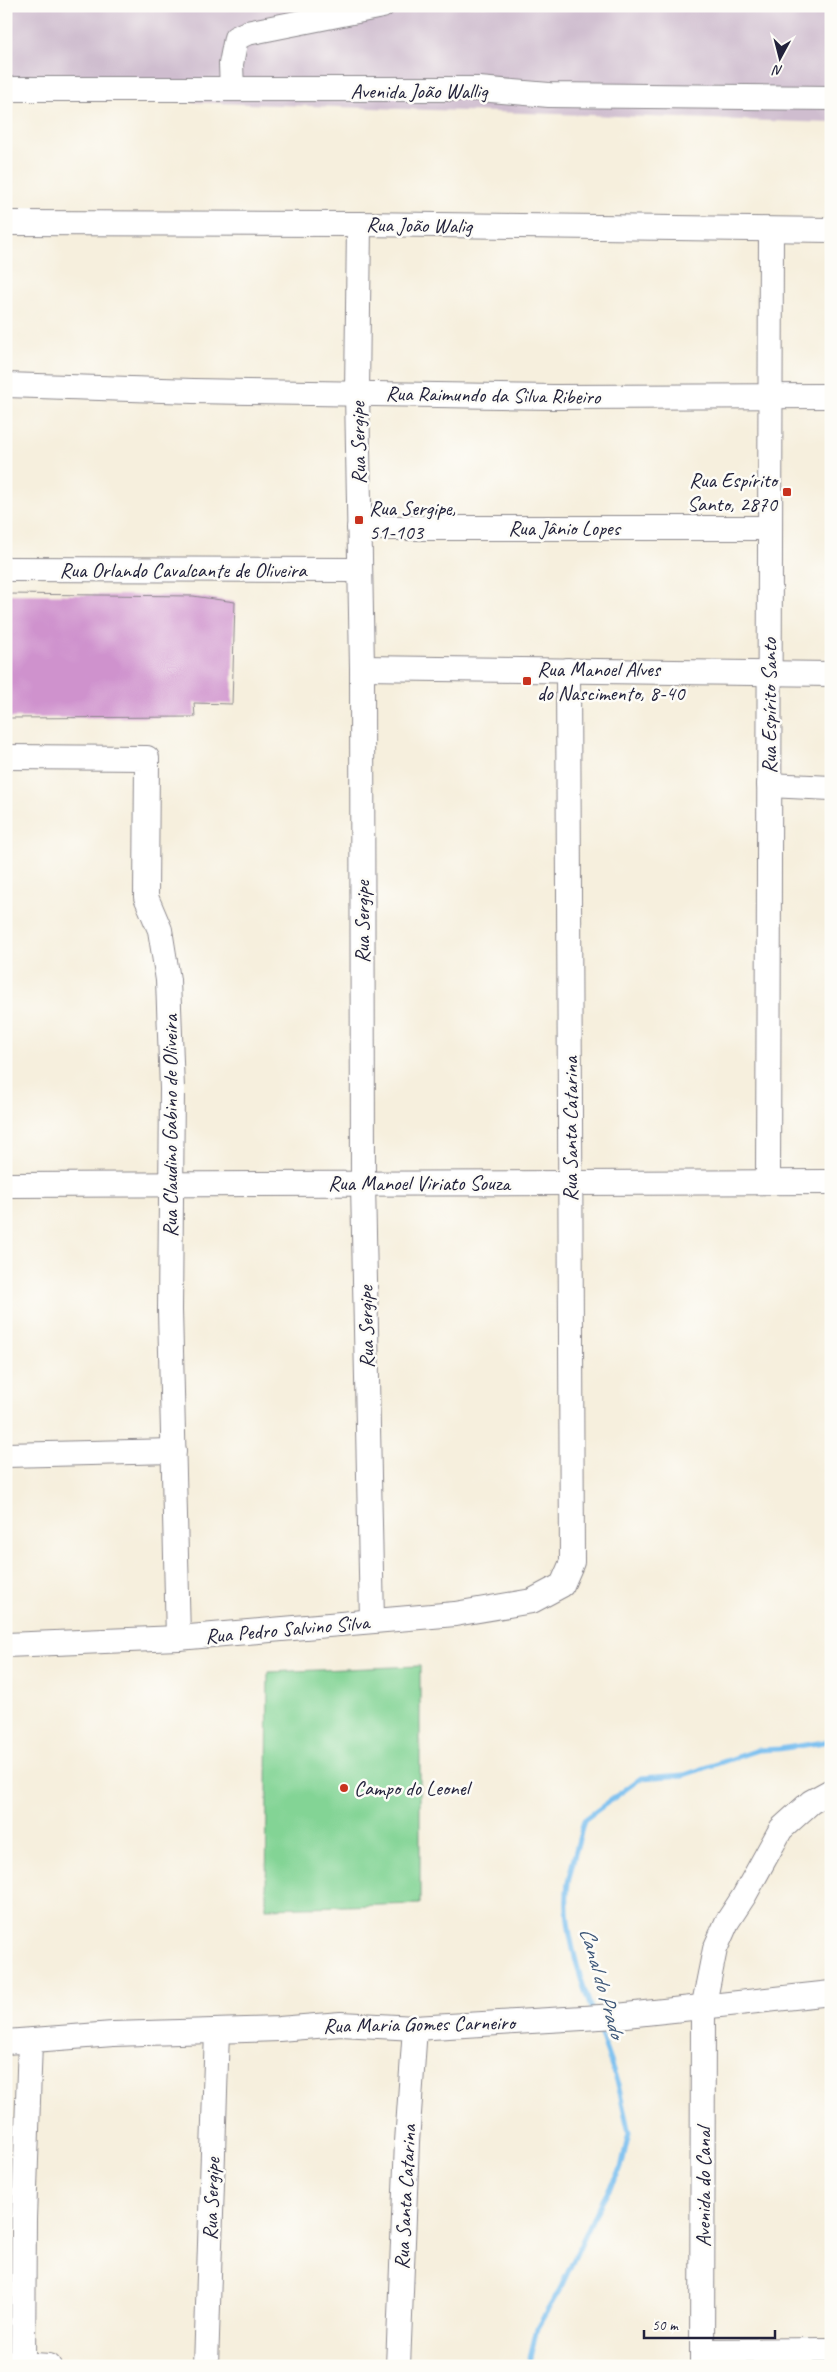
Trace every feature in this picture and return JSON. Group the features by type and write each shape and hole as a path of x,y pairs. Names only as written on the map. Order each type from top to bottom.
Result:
{"street":[{"path":"232,89 231,64 236,38 247,33 382,6"},
{"name":"Avenida João Wallig","path":"6,89 479,89 548,95 831,98"},
{"name":"Rua João Walig","path":"6,223 359,224 831,230"},
{"name":"Rua Sergipe","path":"359,224 357,393 362,668 363,1184 372,1621"},
{"name":"Rua Espírito Santo","path":"768,1182 771,230"},
{"name":"Rua Raimundo da Silva Ribeiro","path":"6,385 554,397 831,396"},
{"name":"Rua Jânio Lopes","path":"358,528 770,528"},
{"name":"Rua Orlando Cavalcante de Oliveira","path":"6,569 360,570"},
{"path":"362,668 831,674"},
{"name":"Rua Santa Catarina","path":"562,1585 572,1562 568,670"},
{"name":"Rua Claudino Gabino de Oliveira","path":"6,757 147,758 146,897 160,930 168,980 172,1089 170,1310 178,1638"},
{"path":"769,785 831,788"},
{"name":"Rua Manoel Viriato Souza","path":"6,1185 831,1182"},
{"path":"6,1455 174,1451"},
{"name":"Rua Pedro Salvino Silva","path":"6,1645 178,1638 455,1614 532,1601 562,1585"},
{"name":"Avenida do Canal","path":"702,2358 703,2009 715,1949 727,1922 782,1829 811,1802 831,1791"},
{"name":"Rua Maria Gomes Carneiro","path":"6,2042 112,2034 217,2031 341,2024 415,2028 560,2020 703,2009 831,1994"},
{"name":"Rua Santa Catarina","path":"398,2366 407,2142 415,2028"},
{"name":"Rua Sergipe","path":"206,2366 217,2031"},
{"path":"30,2041 18,2364 49,2366"},
{"path":"702,2358 831,2350"}],"shaded area":[{"path":"6,6 831,6 831,123 6,96"}],"green space":[{"name":"Campo do Leonel","path":"420,1666 420,1904 266,1908 268,1672"}],"building":[{"path":"6,594 193,596 235,602 232,704 194,703 195,717 6,718"}],"waterway":[{"name":"Canal do Prado","path":"592,2011 577,1965 567,1914 568,1883 584,1820 641,1778 684,1775 758,1750 779,1749 831,1741"},
{"name":"Canal do Prado","path":"528,2366 537,2328 560,2289 593,2218 621,2168 629,2133 618,2084 597,2024"}],"place":[{"name":"Rua Espírito Santo, 2870","path":"787,492"},
{"name":"Rua Sergipe, 51-103","path":"359,520"},
{"name":"Rua Manoel Alves do Nascimento, 8-40","path":"527,681"},
{"name":"Campo do Leonel","path":"344,1788"}]}
